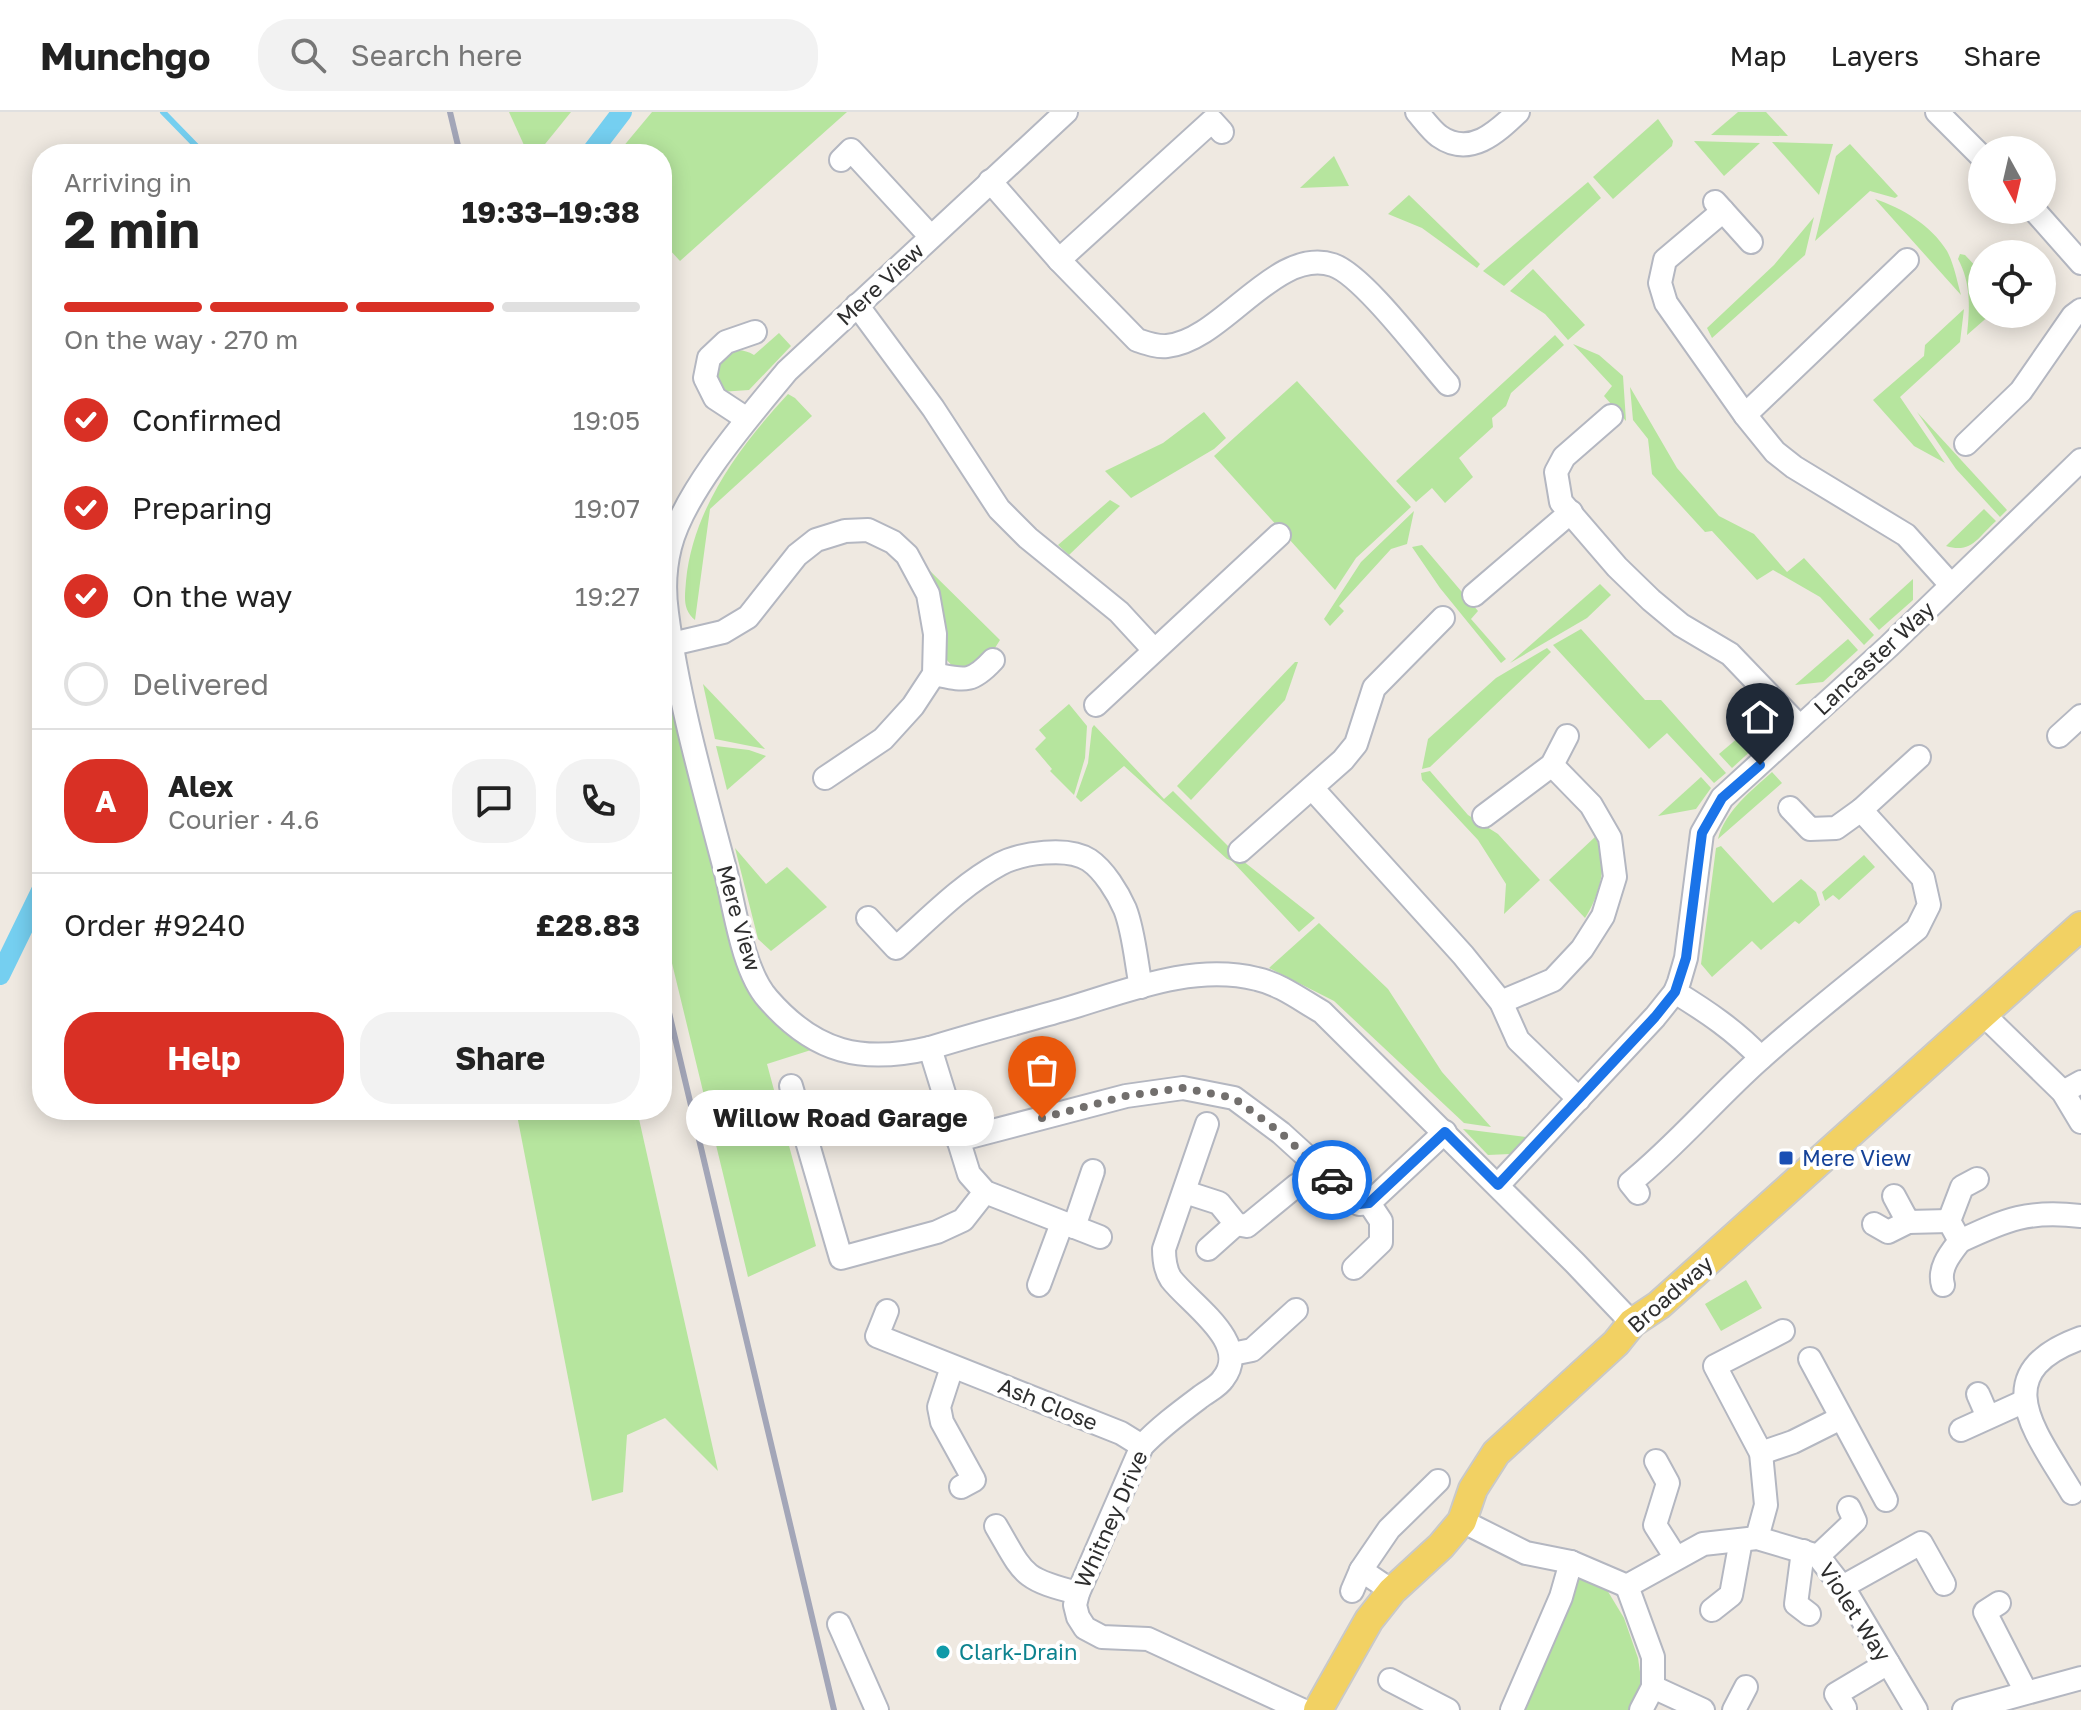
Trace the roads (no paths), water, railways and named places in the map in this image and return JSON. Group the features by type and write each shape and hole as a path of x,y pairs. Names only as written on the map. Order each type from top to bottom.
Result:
{"main road":[{"name":"Broadway","path":"1318,1710 1349,1651 1392,1591 1441,1546 1462,1521 1473,1489 1496,1453 1616,1343 1632,1323 1659,1305 2081,926"}],"street":[{"path":"1417,112 1439,136 1456,144 1473,144 1492,137 1518,112"},
{"path":"1937,112 1962,128 1968,137"},
{"name":"Mere View","path":"672,543 691,500 747,419 787,371 990,181 1051,117"},
{"path":"1059,260 1212,121 1222,132"},
{"path":"841,160 851,150 931,237"},
{"path":"990,181 1059,260 1137,340 1150,345 1168,346 1198,336 1286,271 1313,263 1334,266 1361,283 1451,381"},
{"path":"1751,242 1719,206 1665,260 1660,283 1666,303 1775,452 1794,467 1906,535 1951,585"},
{"path":"2046,224 2081,263"},
{"path":"1745,415 1907,260"},
{"path":"857,305 933,408 999,509 1028,538 1119,612 1154,650"},
{"path":"1966,444 2021,391 2073,316 2081,310"},
{"path":"747,419 715,398 705,378 709,358 726,342 755,332"},
{"path":"1611,416 1564,457 1556,472 1561,502 1617,567 1651,600 1681,625 1730,654 1800,727"},
{"name":"Lancaster Way","path":"1498,1185 1675,992 1686,958 1702,833 1722,798 2081,460"},
{"path":"1474,595 1571,512"},
{"path":"672,644 723,632 748,617 797,555 816,540 845,531 868,530 893,542 907,555 928,594 935,634 934,674 913,706 883,739 825,778"},
{"path":"1096,705 1279,535"},
{"path":"1240,851 1343,760 1356,744 1374,688 1443,618"},
{"name":"Mere View","path":"672,644 748,961 765,996 795,1027 827,1047 857,1055 900,1055 1141,987 1195,975 1217,974 1272,983 1322,1012 1498,1185 1632,1323"},
{"path":"934,674 969,680 980,675 993,660"},
{"path":"2059,736 2081,716"},
{"path":"1484,816 1552,765 1567,736"},
{"path":"1790,808 1810,829 1836,828 1861,810 1919,757"},
{"path":"1501,1002 1553,980 1563,970 1582,949 1603,916 1615,877 1610,838 1604,827 1591,805 1552,765"},
{"path":"1312,788 1463,955 1501,1002 1518,1040 1579,1099"},
{"path":"1629,1184 1666,1154 1714,1102 1761,1058 1917,929 1929,905 1923,878 1861,810"},
{"path":"868,918 896,948 972,881 1003,862 1036,853 1062,852 1088,859 1109,881 1125,910 1141,987"},
{"path":"1675,992 1743,1039 1761,1058"},
{"path":"1983,1014 2072,1087 2081,1122"},
{"path":"930,1048 969,1174 985,1192 1100,1237"},
{"path":"791,1086 841,1258 937,1232 963,1220 985,1192"},
{"path":"958,1140 1126,1096 1183,1088 1234,1098 1281,1133 1381,1221 1381,1242 1354,1268"},
{"path":"1207,1124 1164,1249 1164,1263 1170,1278 1224,1336 1232,1354 1252,1350 1296,1310"},
{"path":"1364,1204 1445,1132"},
{"path":"1039,1285 1059,1222 1093,1171"},
{"path":"1943,1285 1941,1278 1965,1180"},
{"path":"1185,1192 1219,1203 1236,1224 1247,1226 1297,1185"},
{"path":"1894,1196 1908,1222"},
{"path":"1874,1224 1888,1232 1908,1222 1954,1231 2034,1214 2081,1216"},
{"path":"1208,1249 1236,1224"},
{"name":"Ash Close","path":"887,1311 877,1336 1121,1433 1142,1446"},
{"path":"1712,1610 1731,1595 1749,1539 1766,1505 1761,1453 1715,1366 1783,1331"},
{"path":"2073,1497 2031,1422 2025,1401 2033,1367 2042,1356 2081,1338"},
{"name":"Whitney Drive","path":"1232,1354 1223,1379 1155,1432 1142,1446 1075,1605 1085,1628 1102,1637 1148,1639 1302,1710"},
{"path":"1810,1359 1886,1500"},
{"path":"952,1367 939,1401 942,1422 974,1480 961,1487"},
{"path":"1978,1394 1988,1417"},
{"path":"1961,1430 2025,1401"},
{"path":"1761,1453 1793,1442 1841,1418"},
{"path":"1656,1461 1668,1483 1655,1525 1676,1558"},
{"path":"1392,1591 1357,1581 1389,1529 1438,1481"},
{"path":"1809,1614 1796,1604 1811,1553 1855,1521 1849,1508"},
{"path":"1462,1521 1526,1553 1571,1562 1627,1586 1653,1657 1653,1687 1641,1710"},
{"path":"996,1526 1024,1572 1032,1579 1078,1593"},
{"name":"Violet Way","path":"1627,1586 1703,1544 1749,1539 1811,1553 1842,1587 1916,1710"},
{"path":"1842,1587 1921,1543 1944,1584"},
{"path":"1512,1710 1561,1597 1571,1562"},
{"path":"1999,1603 1985,1612 2026,1692"},
{"path":"839,1624 877,1710"},
{"path":"1845,1708 1836,1694 1888,1663"},
{"path":"1970,1709 2081,1678"},
{"path":"1390,1680 1433,1707"},
{"path":"1653,1687 1703,1710"},
{"path":"1734,1710 1746,1687"}],"waterway":[{"path":"163,112 194,144"},
{"path":"598,144 622,112"},
{"path":"0,975 32,909"}],"railway":[{"path":"450,112 458,144"},
{"path":"672,1025 834,1710"}],"place":[{"name":"Willow Road Garage","path":"1042,1118"},
{"name":"Mere View","path":"1786,1158"},
{"name":"Clark-Drain","path":"943,1652"}]}
